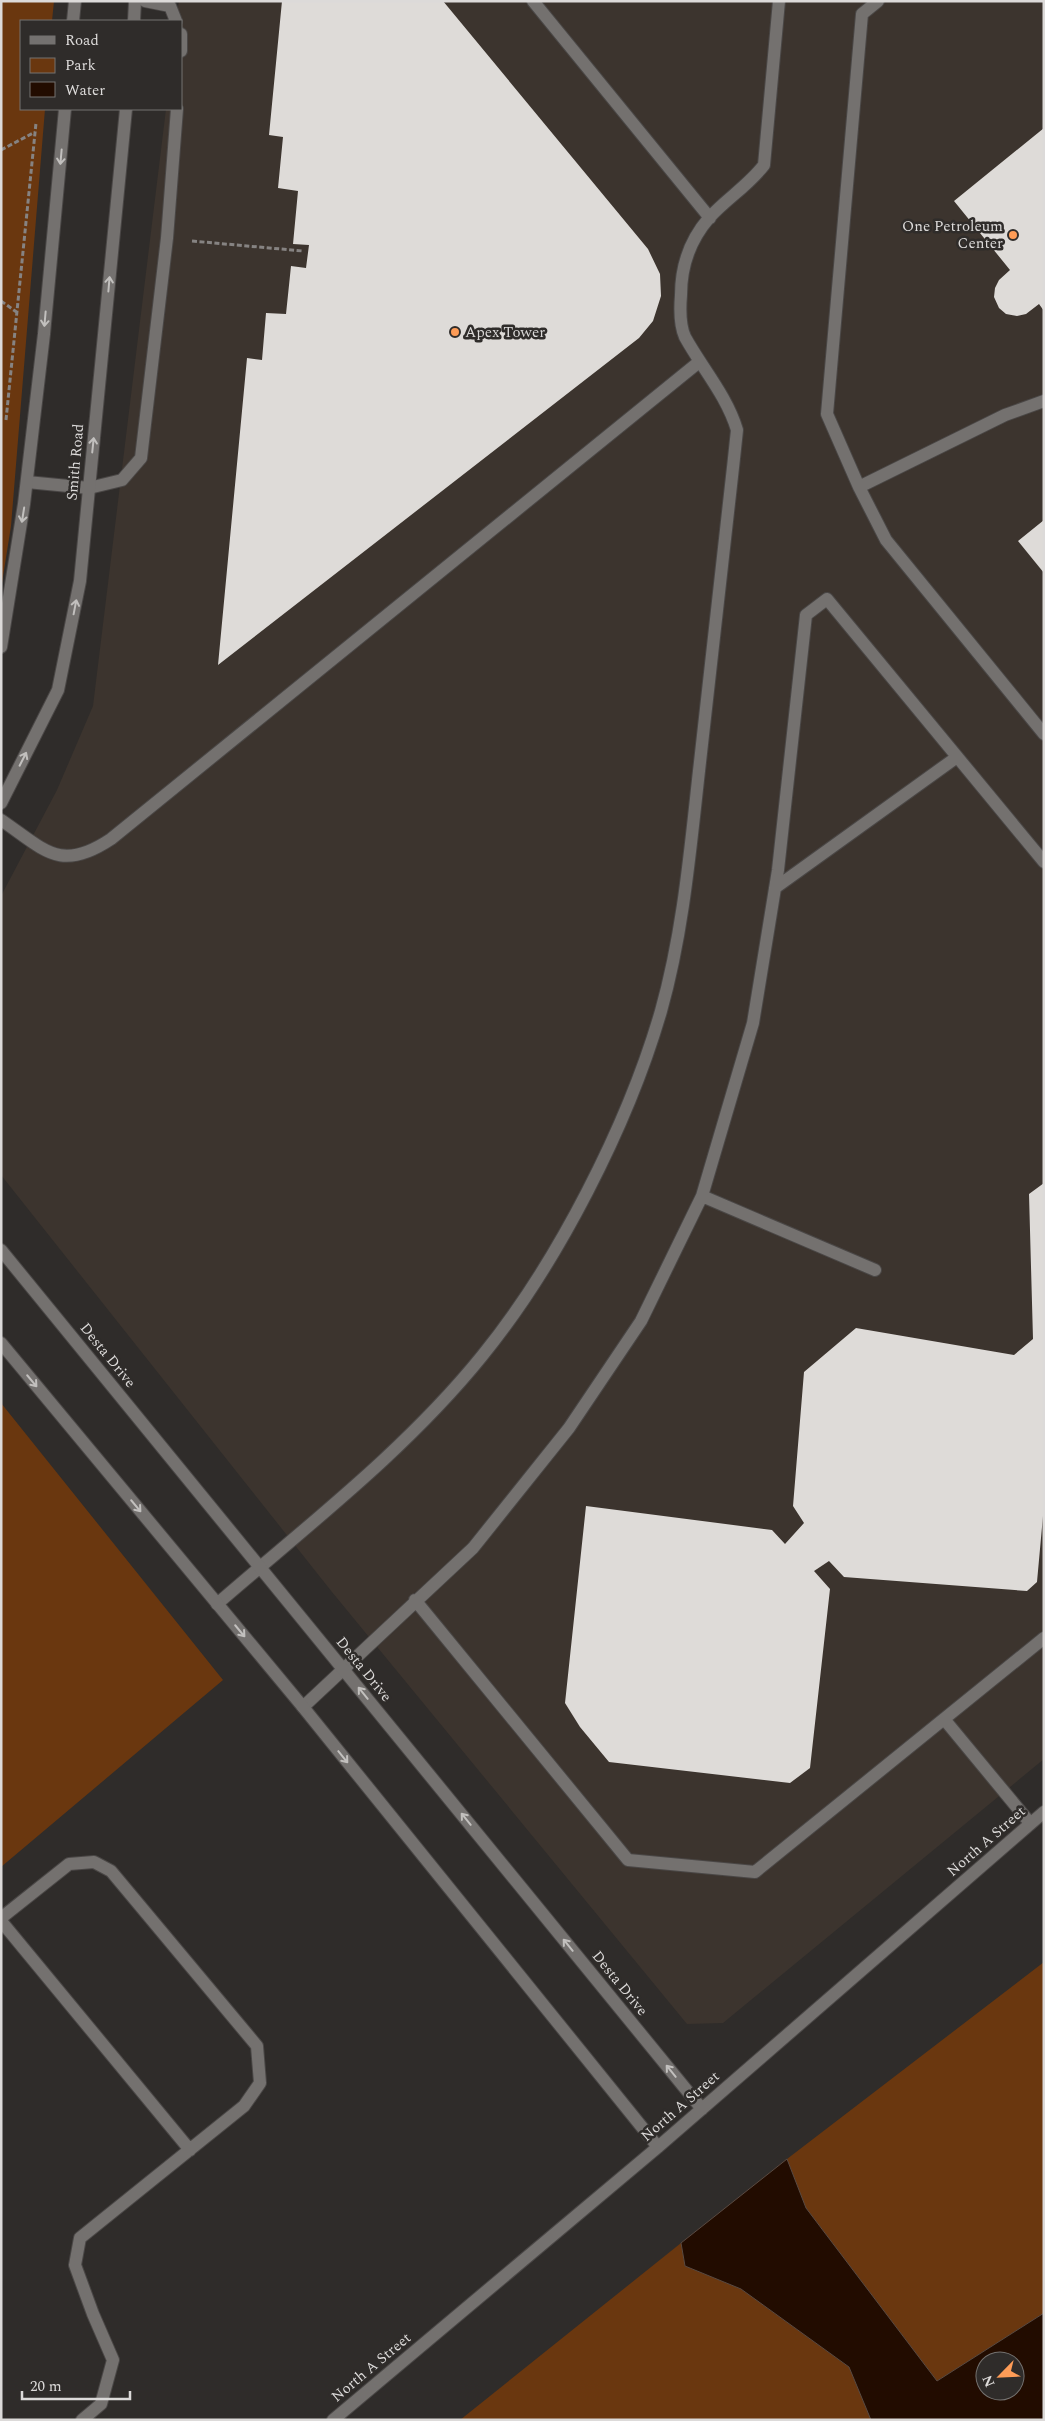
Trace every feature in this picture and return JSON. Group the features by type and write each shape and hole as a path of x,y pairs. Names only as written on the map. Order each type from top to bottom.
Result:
{"street":[{"path":"73,20 75,1"},
{"path":"134,20 135,1"},
{"path":"145,1 170,6 176,20"},
{"path":"533,1 710,218"},
{"path":"217,1604 391,1454 426,1419 484,1354 536,1280 563,1233 618,1127 643,1066 662,1007 679,938 737,430 731,411 699,362 684,334 680,304 681,276 690,248 710,218 754,178 764,165 779,1"},
{"path":"878,1 862,14 827,414 859,487 886,540 1044,734"},
{"path":"1,647 27,482 45,325 65,110"},
{"name":"Smith Road","path":"1,803 58,690 80,581 126,110"},
{"path":"27,482 89,488 122,480 141,458 167,238 177,110"},
{"path":"1,820 50,853 78,856 92,852 111,839 699,362"},
{"path":"859,487 1006,415 1044,401"},
{"path":"303,1707 415,1600 473,1548 569,1428 641,1321 702,1196 753,1023 775,888 806,614 827,600 1044,862"},
{"path":"775,888 957,757"},
{"path":"702,1196 875,1270"},
{"name":"Desta Drive","path":"1,1250 702,2108"},
{"path":"1,1343 303,1707 658,2147"},
{"path":"415,1600 628,1860 755,1872 1044,1638"},
{"path":"944,1719 1030,1823"},
{"name":"North A Street","path":"333,2420 658,2147 1044,1812"},
{"path":"82,2420 101,2404 113,2360 75,2265 80,2238 190,2150 244,2106 260,2084 257,2046 111,1871 94,1862 69,1864 1,1920 190,2150"}],"path":[{"path":"5,427 36,116"},
{"path":"167,238 303,251"}],"shaded area":[{"path":"179,1 1044,1 1044,1759 723,2023 687,2024 332,1592 1,1175 1,896 57,790 93,706 166,110 182,110 182,20 176,20"}],"green space":[{"path":"1,1 54,1 52,20 20,20 20,110 45,110 11,526 1,589"},
{"path":"1,1403 223,1680 1,1867"},
{"path":"1044,1962 1044,2313 984,2351 975,2351 975,2357 937,2381 806,2208 787,2159"},
{"path":"681,2243 685,2266 741,2289 849,2367 871,2420 460,2420"}],"water":[{"path":"787,2159 806,2208 937,2381 975,2357 975,2401 1025,2401 1025,2351 984,2351 1044,2313 1044,2420 871,2420 849,2367 741,2289 685,2266 681,2243"}],"building":[{"name":"Apex Tower","path":"282,1 443,1 648,249 660,274 661,296 653,321 639,338 218,665 247,358 262,360 266,313 286,314 291,266 306,268 309,245 293,244 298,191 278,188 283,137 269,135"},
{"name":"One Petroleum Center","path":"1044,128 1044,311 1039,304 1026,314 1017,316 1006,314 999,308 994,297 995,288 999,280 1010,270 954,201"},
{"path":"1044,520 1044,573 1018,541"},
{"path":"1044,1183 1044,1505 1037,1582 1027,1591 844,1577 829,1561 814,1571 830,1589 810,1768 790,1783 609,1762 580,1727 565,1703 586,1506 772,1530 785,1544 804,1523 793,1506 804,1372 856,1328 1014,1355 1033,1339 1029,1194"}],"place":[{"name":"One Petroleum Center","path":"1013,235"},
{"name":"Apex Tower","path":"455,332"}]}
